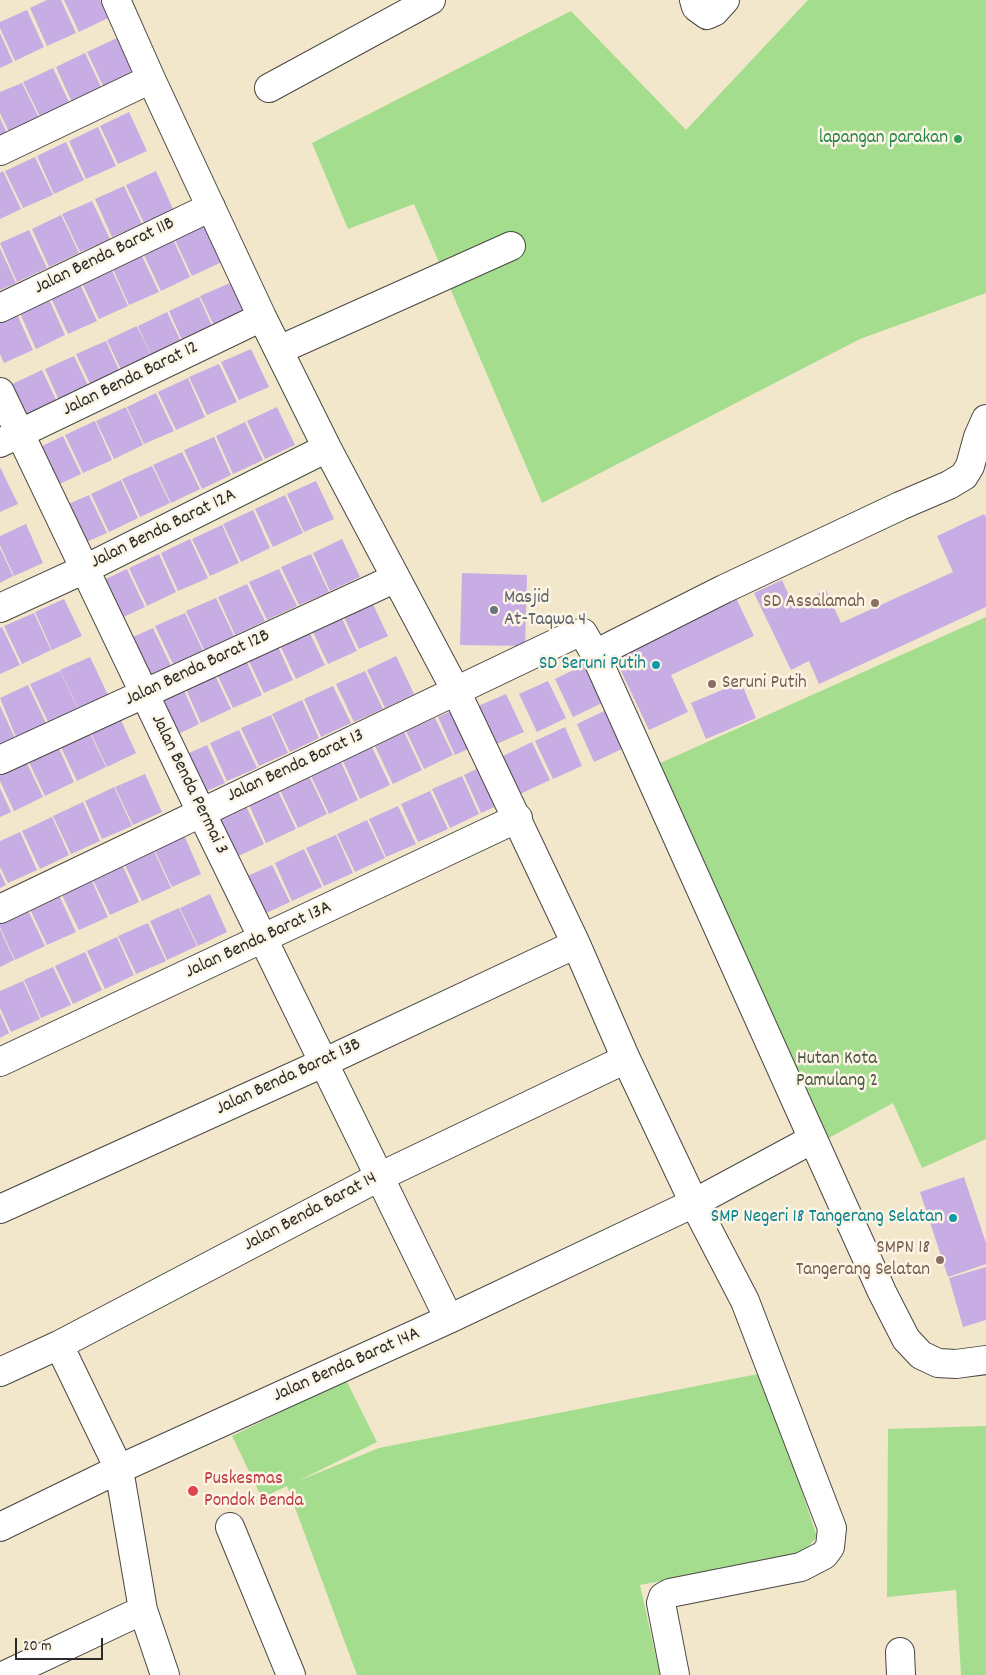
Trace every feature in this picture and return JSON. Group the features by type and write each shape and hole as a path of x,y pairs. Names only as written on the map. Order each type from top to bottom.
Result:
{"street":[{"path":"116,0 151,80 262,317 327,448 456,691 518,818 626,1059 694,1203 745,1301 832,1528 830,1547 824,1555 801,1567 666,1594 661,1603 675,1675"},
{"path":"269,88 430,0"},
{"path":"694,0 696,7 707,15 714,12 725,0"},
{"path":"0,151 151,80"},
{"name":"Jalan Benda Barat 11B","path":"0,308 211,207"},
{"path":"279,350 511,246"},
{"name":"Jalan Benda Barat 12","path":"10,438 262,317"},
{"name":"Jalan Benda Permai 3","path":"0,392 10,438 85,569 200,812 449,1319"},
{"path":"986,419 978,437 970,466 964,476 949,485 724,589 595,654 882,1292 906,1339 921,1355 938,1363 956,1364 986,1360"},
{"name":"Jalan Benda Barat 12A","path":"0,608 85,569 327,448"},
{"name":"Jalan Benda Barat 12B","path":"0,760 396,578"},
{"name":"Jalan Benda Barat 13","path":"0,909 577,633 583,633 595,654"},
{"name":"Jalan Benda Barat 13A","path":"0,1062 518,818"},
{"name":"Jalan Benda Barat 13B","path":"0,1209 323,1063 576,944"},
{"name":"Jalan Benda Barat 14","path":"0,1372 59,1345 379,1177 626,1059"},
{"name":"Jalan Benda Barat 14A","path":"0,1527 119,1469 449,1319 694,1203 813,1139"},
{"path":"59,1345 119,1469 143,1610 165,1675"},
{"path":"230,1526 291,1675"},
{"path":"6,1675 143,1610"}],"green space":[{"path":"808,0 986,0 986,293 860,339 542,503 414,204 348,229 312,143 571,11 686,130"},
{"name":"Hutan Kota Pamulang 2","path":"986,617 986,1139 922,1168 893,1103 827,1139 658,764"},
{"path":"763,1373 817,1537 800,1555 640,1585 660,1675 357,1675 287,1486 262,1498 232,1436 346,1380 377,1442 298,1481 379,1448"},
{"path":"986,1426 986,1675 961,1675 956,1590 887,1597 888,1429"}],"building":[{"path":"47,0 61,0 76,33 47,46 30,8"},
{"path":"64,0 100,0 108,18 79,32"},
{"path":"27,10 44,47 15,61 0,28 0,22"},
{"path":"0,33 13,62 0,68"},
{"path":"117,38 134,76 105,90 87,52"},
{"path":"85,53 103,91 73,105 56,67"},
{"path":"53,68 71,106 41,119 23,82"},
{"path":"22,83 40,120 10,134 0,113 0,92"},
{"path":"129,112 147,151 118,164 100,126"},
{"path":"0,118 8,135 0,139"},
{"path":"98,127 116,166 86,179 69,141"},
{"path":"66,142 84,180 54,194 37,156"},
{"path":"35,157 53,195 23,208 5,171"},
{"path":"3,171 21,209 0,219 0,173"},
{"path":"156,171 173,209 144,223 126,185"},
{"path":"124,186 142,224 112,237 95,199"},
{"path":"92,201 110,239 80,252 62,214"},
{"path":"61,215 79,253 49,267 32,229"},
{"path":"204,224 222,262 192,276 174,238"},
{"path":"29,230 47,268 17,282 0,243"},
{"path":"173,239 190,277 161,291 143,253"},
{"path":"0,248 16,283 0,290"},
{"path":"141,254 159,292 129,305 112,267"},
{"path":"111,268 128,306 99,319 81,281"},
{"path":"79,282 97,321 68,334 50,296"},
{"path":"230,283 248,321 218,334 200,296"},
{"path":"48,297 65,335 36,349 19,311"},
{"path":"199,297 216,335 186,349 169,311"},
{"path":"16,312 33,350 4,363 0,354 0,319"},
{"path":"167,312 185,350 155,364 138,326"},
{"path":"137,326 155,364 125,378 107,340"},
{"path":"106,341 123,379 94,392 76,354"},
{"path":"251,349 269,387 239,400 221,362"},
{"path":"74,356 92,394 62,407 45,369"},
{"path":"219,364 237,402 207,415 189,377"},
{"path":"42,370 60,408 30,422 12,384"},
{"path":"188,378 205,417 176,430 158,392"},
{"path":"156,393 174,431 144,444 127,407"},
{"path":"126,407 143,445 114,459 96,421"},
{"path":"277,407 295,445 265,459 247,421"},
{"path":"95,421 112,460 83,473 65,435"},
{"path":"245,422 263,460 233,474 216,436"},
{"path":"63,436 81,474 51,488 34,450"},
{"path":"214,437 231,475 202,489 184,450"},
{"path":"182,452 200,489 171,503 153,465"},
{"path":"152,466 170,503 140,517 122,479"},
{"path":"0,467 18,504 0,512"},
{"path":"121,480 138,518 109,532 91,494"},
{"path":"316,481 334,519 304,532 287,494"},
{"path":"89,495 107,533 77,546 59,508"},
{"path":"285,495 303,533 273,547 255,509"},
{"path":"253,510 270,548 241,562 223,524"},
{"name":"SD Assalamah","path":"984,514 986,517 986,607 819,684 809,661 791,670 754,593 782,580 793,605 826,590 841,623 953,572 937,536"},
{"path":"26,524 43,563 14,576 0,545 0,536"},
{"path":"222,525 239,563 210,576 192,539"},
{"path":"190,539 208,578 178,591 161,553"},
{"path":"342,539 360,577 330,591 313,553"},
{"path":"0,548 13,576 0,583"},
{"path":"159,554 176,592 147,606 129,568"},
{"path":"311,554 329,592 299,605 281,567"},
{"path":"127,569 145,607 115,621 97,583"},
{"path":"279,569 297,606 267,620 249,582"},
{"name":"Masjid At-Taqwa 4","path":"462,573 527,575 525,646 460,645"},
{"path":"247,584 265,621 235,635 218,597"},
{"path":"216,598 234,636 204,650 186,611"},
{"path":"370,598 388,636 359,649 341,611"},
{"name":"SD Seruni Putih","path":"736,598 754,636 671,675 688,712 649,730 613,654"},
{"path":"64,599 82,636 52,650 35,612"},
{"path":"339,612 357,651 328,664 310,626"},
{"path":"34,613 51,650 22,664 4,626"},
{"path":"185,613 203,651 173,664 155,626"},
{"path":"2,627 20,665 0,674 0,628"},
{"path":"307,627 325,665 296,679 278,641"},
{"path":"153,628 171,666 141,679 124,641"},
{"path":"276,642 293,680 264,693 246,655"},
{"path":"244,656 262,695 233,708 215,670"},
{"path":"396,656 414,694 385,708 367,670"},
{"path":"90,657 108,695 78,708 60,670"},
{"path":"584,665 602,703 573,717 555,679"},
{"path":"60,671 78,709 48,722 30,684"},
{"path":"213,671 231,709 201,723 184,685"},
{"path":"365,671 383,709 354,722 336,684"},
{"path":"548,681 566,718 537,732 519,694"},
{"name":"SD Seruni Putih","path":"741,682 756,718 706,739 691,703"},
{"path":"28,685 46,723 16,737 0,698"},
{"path":"182,686 199,724 170,738 152,700"},
{"path":"333,686 351,723 321,737 304,699"},
{"path":"506,694 524,732 494,745 476,707"},
{"path":"302,700 319,738 290,752 272,714"},
{"path":"0,706 15,738 0,745"},
{"path":"460,707 477,745 455,755 438,717"},
{"path":"606,710 624,748 594,762 577,724"},
{"path":"271,715 288,753 259,766 241,728"},
{"path":"119,716 136,753 107,767 89,729"},
{"path":"435,718 453,755 424,769 406,731"},
{"path":"565,727 582,766 553,779 535,741"},
{"path":"88,729 106,767 77,781 59,743"},
{"path":"239,730 257,768 227,781 210,743"},
{"path":"404,732 422,770 393,784 375,746"},
{"path":"532,742 550,780 520,794 503,756"},
{"path":"57,744 74,782 45,796 27,758"},
{"path":"207,745 225,783 195,796 178,758"},
{"path":"372,747 390,785 360,799 343,761"},
{"path":"25,759 43,797 14,811 0,781 0,771"},
{"path":"341,762 358,800 329,814 311,776"},
{"path":"485,765 503,803 481,813 464,775"},
{"path":"145,774 162,812 133,825 115,787"},
{"path":"309,776 327,814 298,828 280,790"},
{"path":"462,776 479,814 450,828 432,789"},
{"path":"114,787 132,826 102,839 85,801"},
{"path":"0,788 11,812 0,817"},
{"path":"278,791 296,829 266,843 249,805"},
{"path":"430,791 448,829 418,842 401,804"},
{"path":"83,802 100,841 71,854 53,816"},
{"path":"246,806 264,844 234,858 217,820"},
{"path":"398,806 416,844 386,857 369,819"},
{"path":"52,817 69,855 40,869 22,831"},
{"path":"367,820 385,858 355,872 337,834"},
{"path":"20,832 37,870 8,883 0,867 0,841"},
{"path":"184,835 201,874 172,887 154,849"},
{"path":"336,835 353,873 324,886 306,848"},
{"path":"153,849 171,888 142,901 124,863"},
{"path":"304,849 322,887 292,901 275,863"},
{"path":"122,864 139,902 110,915 92,878"},
{"path":"272,865 290,902 260,916 243,878"},
{"path":"0,872 6,885 0,888"},
{"path":"91,879 108,917 79,930 61,893"},
{"path":"58,893 76,932 47,945 29,907"},
{"path":"210,894 227,932 198,946 180,908"},
{"path":"27,908 45,946 15,960 0,927 0,921"},
{"path":"179,908 197,946 167,960 150,921"},
{"path":"148,923 166,961 136,974 118,936"},
{"path":"0,929 14,960 0,967"},
{"path":"117,937 134,975 105,989 87,951"},
{"path":"85,952 102,990 73,1004 55,966"},
{"path":"53,967 71,1005 41,1018 24,980"},
{"path":"23,981 40,1019 11,1032 0,1008 0,991"},
{"path":"0,1013 9,1033 0,1038"},
{"name":"SMP Negeri 18 Tangerang Selatan","path":"964,1177 986,1243 986,1264 948,1277 920,1192"},
{"name":"SMP Negeri 18 Tangerang Selatan","path":"986,1267 986,1320 963,1327 949,1278"}],"place":[{"name":"lapangan parakan","path":"958,139"},
{"name":"SD Assalamah","path":"875,603"},
{"name":"Masjid At-Taqwa 4","path":"494,610"},
{"name":"SD Seruni Putih","path":"656,665"},
{"name":"Seruni Putih","path":"712,684"},
{"name":"SMP Negeri 18 Tangerang Selatan","path":"953,1218"},
{"name":"SMPN 18 Tangerang Selatan","path":"940,1260"},
{"name":"Puskesmas Pondok Benda","path":"193,1491"}]}
